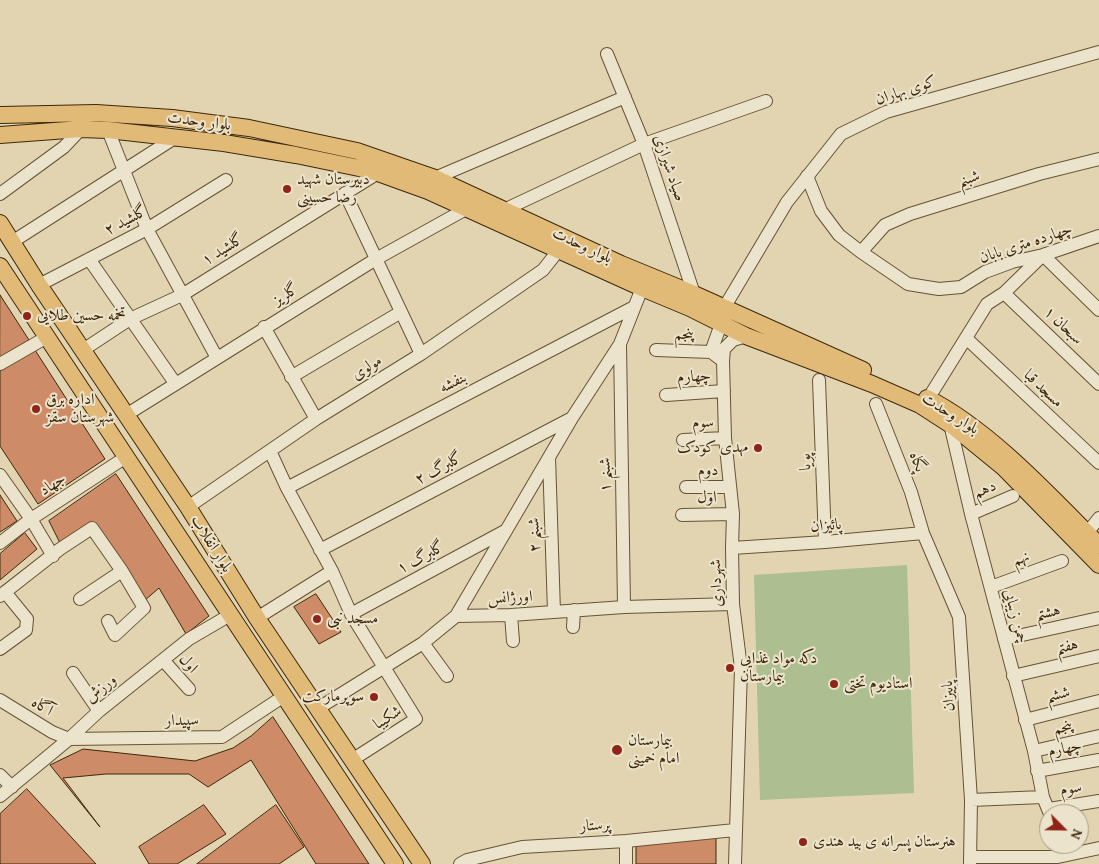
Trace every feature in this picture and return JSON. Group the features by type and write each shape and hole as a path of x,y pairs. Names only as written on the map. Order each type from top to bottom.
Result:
{"main road":[{"name":"بلوار وحدت","path":"0,115 96,112 172,118 249,128 357,151 435,178 621,264 694,294 746,336 872,384 920,405 950,424 1003,467 1081,536 1099,546"},
{"name":"بلوار وحدت","path":"5,134 81,129 108,130 224,143 296,155 378,173 428,192 690,308 722,316 928,399 968,423 1008,455 1081,536 1099,565"},
{"name":"بلوار انقلاب","path":"0,223 39,285 188,508 257,618 422,864"},
{"name":"بلوار انقلاب","path":"0,266 395,864"},
{"path":"79,386 84,381 93,377 108,388"}],"street":[{"name":"کوی بهاران","path":"722,316 787,202 841,134 886,112 1099,52"},
{"name":"صیاد شیرازی","path":"608,54 644,144 694,294"},
{"path":"435,178 625,97"},
{"path":"504,210 644,144 766,101"},
{"path":"0,194 64,148 81,129"},
{"path":"108,130 147,229 217,358"},
{"path":"12,242 125,171 173,138 178,138"},
{"name":"شبنم","path":"861,252 885,226 910,214 1039,174 1099,158"},
{"name":"گلشید ۱","path":"83,350 130,319 182,295 378,173"},
{"name":"چهارده متری بابان","path":"807,176 821,211 840,235 861,252 908,284 939,289 961,287 986,272 1012,262 1043,255 1099,236"},
{"name":"گلشید ۲","path":"39,285 147,229 226,180"},
{"path":"345,193 421,354"},
{"name":"گلریز","path":"126,415 175,382 376,259 466,209"},
{"name":"مولوی","path":"188,508 316,419 421,354 543,270 558,251"},
{"path":"928,399 987,304 1004,293 1043,255 1099,310"},
{"path":"89,259 175,382"},
{"path":"317,709 423,643 456,616 572,418 620,344 642,288"},
{"name":"سبحان ۱","path":"1004,293 1099,384"},
{"name":"بنفشه","path":"287,488 634,308"},
{"path":"291,377 402,312"},
{"path":"722,316 711,352 724,361"},
{"path":"264,327 316,419"},
{"path":"724,361 724,349 733,340 746,336"},
{"path":"0,364 46,337"},
{"name":"مسجد قبا","path":"966,338 1099,463"},
{"name":"شبنم ۱","path":"620,344 624,606"},
{"name":"پنجم","path":"656,350 711,352"},
{"name":"شهرداری","path":"724,361 725,438 733,514 733,604 741,668 735,864"},
{"name":"پویا","path":"819,380 825,542"},
{"name":"چهارم","path":"666,395 724,392"},
{"name":"پگاه","path":"876,404 911,492 922,533"},
{"name":"گلبرگ ۲","path":"320,550 572,418"},
{"name":"چمن زیبایی","path":"950,424 971,514 1034,751 1046,804"},
{"name":"سوم","path":"683,440 725,438"},
{"path":"270,452 287,488 332,571 352,614 385,667"},
{"name":"جهاد","path":"0,542 31,519 126,457"},
{"name":"شبنم ۲","path":"549,457 554,612"},
{"path":"0,475 31,519 53,556"},
{"name":"دوم","path":"686,487 730,487"},
{"name":"دهم","path":"971,514 1012,496"},
{"name":"اول","path":"682,515 733,514"},
{"path":"1081,536 1099,518"},
{"path":"0,649 26,630 26,619 2,594 92,528 122,571 144,608 115,635 108,621"},
{"name":"گلبرگ ۱","path":"352,614 505,531"},
{"name":"پائیزان","path":"732,548 922,533"},
{"name":"پاییزان","path":"922,533 958,617 966,703 971,800 970,861"},
{"name":"نهم","path":"990,587 1062,562"},
{"path":"80,599 122,571"},
{"path":"257,618 332,571"},
{"name":"اورژانس","path":"456,616 511,615 624,606 733,604"},
{"path":"573,627 574,610"},
{"name":"ورزش","path":"0,796 69,739 99,711 189,639 230,615"},
{"path":"511,615 513,641"},
{"name":"هشتم","path":"1004,638 1099,618"},
{"path":"423,643 447,676"},
{"name":"هفتم","path":"1013,676 1099,656"},
{"name":"اول","path":"163,660 189,689"},
{"name":"شکیبا","path":"352,760 416,719 385,667"},
{"path":"73,673 99,711"},
{"name":"سپیدار","path":"69,739 222,737 284,696"},
{"name":"آگاه","path":"0,700 52,732 69,739"},
{"name":"ششم","path":"1025,720 1099,701"},
{"name":"پنجم","path":"1034,751 1099,736"},
{"name":"چهارم","path":"1037,771 1099,760"},
{"path":"0,776 12,787"},
{"path":"971,800 1043,797"},
{"name":"سوم","path":"1085,804 1099,801"},
{"name":"پرستار","path":"460,864 467,860 522,847 626,841 735,830"},
{"path":"626,841 626,864"},
{"path":"970,861 1062,861 1099,848"}],"green space":[{"name":"استادیوم تختی","path":"907,565 914,793 760,800 754,575"}],"building":[{"path":"0,295 29,340 0,357"},
{"name":"اداره برق شهرستان سقز","path":"35,350 105,459 38,504 0,446 0,371"},
{"path":"116,474 209,616 186,634 159,588 144,601 94,524 60,543 49,521"},
{"path":"0,495 17,521 0,532"},
{"path":"25,533 37,549 0,580 0,554"},
{"name":"مسجد نبی","path":"316,594 341,632 319,644 294,607"},
{"path":"273,717 369,864 316,864 251,760 208,787 189,774 106,774 63,778 100,827 50,765 83,749 195,761 233,748 251,736"},
{"path":"27,789 96,864 0,864 0,814"},
{"path":"204,805 226,834 177,864 149,864 139,847"},
{"path":"276,805 304,847 279,864 197,864"},
{"path":"716,838 716,864 636,864 636,845"}],"place":[{"name":"دبیرستان شهید رضا حسینی","path":"287,189"},
{"name":"تخمه حسین طلایی","path":"27,316"},
{"name":"اداره برق شهرستان سقز","path":"36,409"},
{"name":"مهدی کودک","path":"758,448"},
{"name":"مسجد نبی","path":"317,619"},
{"name":"دکه مواد غذایی بیمارستان","path":"730,668"},
{"name":"استادیوم تختی","path":"834,684"},
{"name":"سوپرمارکت","path":"374,697"},
{"name":"بیمارستان امام خمینی","path":"617,750"},
{"name":"هنرستان پسرانه ی بید هندی","path":"803,842"}]}
